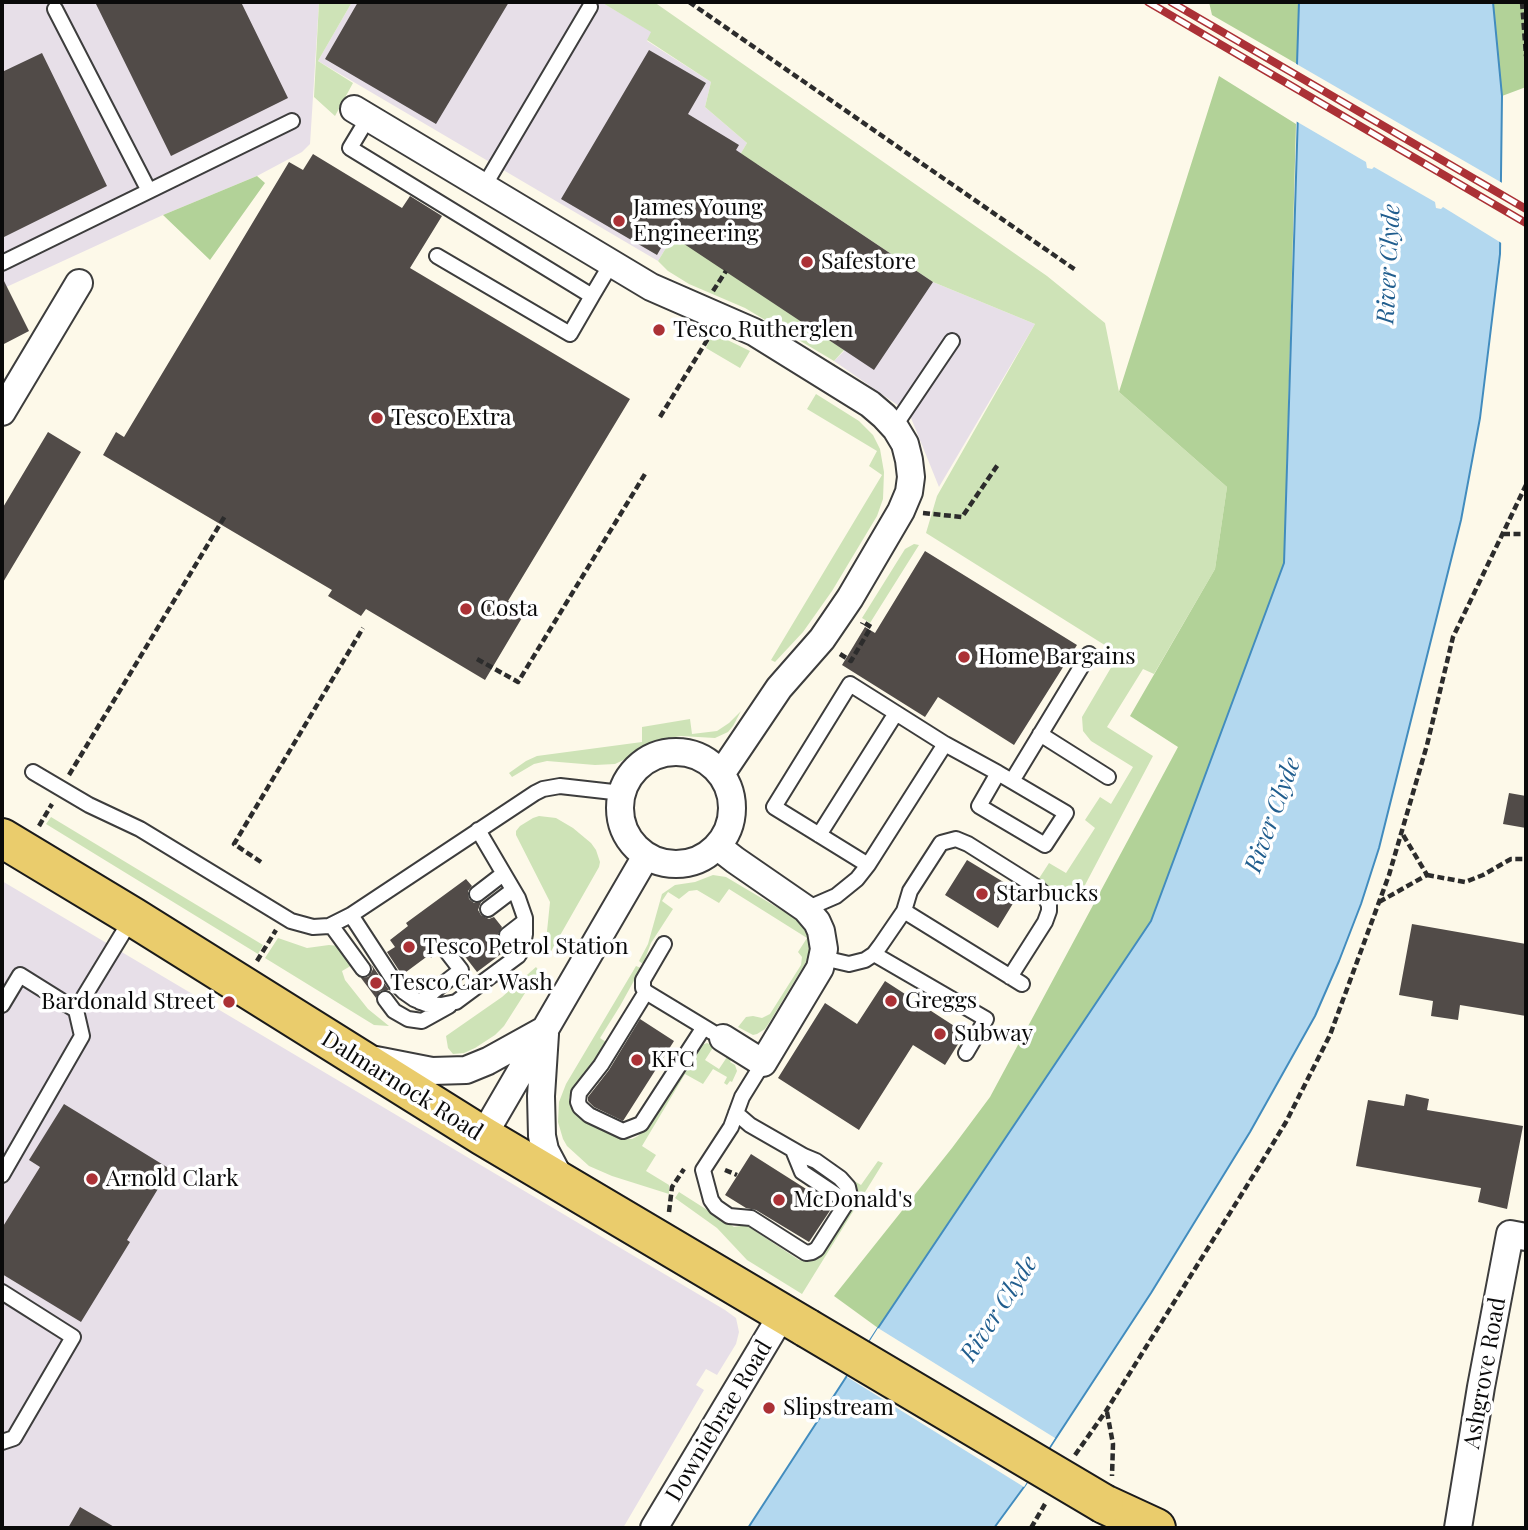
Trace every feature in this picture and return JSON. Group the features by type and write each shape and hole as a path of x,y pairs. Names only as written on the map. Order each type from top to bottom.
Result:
{"main road":[{"name":"Dalmarnock Road","path":"13,845 483,1136 795,1320 1109,1488"},
{"path":"1109,1488 1156,1528"}],"street":[{"path":"361,113 668,296 754,332 870,404 894,427 905,444 910,468 909,492 901,512 850,598 822,639 779,688 721,774"},
{"path":"2,412 79,283"},
{"path":"681,752 696,755 710,763 721,774 730,792 733,811 728,830 717,846 702,858 684,864 664,863 646,856 629,839 624,829 620,805 622,793 628,779 638,767 651,758 681,752"},
{"path":"713,1032 763,1063 820,968 824,949 817,922 806,909 717,846"},
{"path":"483,1136 646,856"},
{"path":"353,1055 432,1071 466,1070 488,1061 545,1029"},
{"path":"545,1029 541,1096 542,1136 545,1150 562,1182"},
{"name":"Ashgrove Road","path":"1458,1528 1510,1234 1526,1237"},
{"name":"Downiebrae Road","path":"654,1528 795,1320"}],"lane":[{"path":"483,188 590,6"},
{"path":"55,9 149,191"},
{"path":"361,113 350,148 592,296"},
{"path":"2,263 292,121"},
{"path":"438,256 570,334 611,264"},
{"path":"894,427 952,341"},
{"path":"1012,781 1089,654"},
{"path":"868,865 774,807 850,684 944,744 998,772 1066,813 1045,845 979,806 998,772"},
{"path":"820,835 896,713"},
{"path":"1041,734 1108,777"},
{"path":"806,909 822,903 857,879 944,744"},
{"path":"33,772 89,805 140,829 284,917 305,926 321,927 351,915 520,801 543,789 560,786 622,793"},
{"path":"385,999 394,1011 408,1019 422,1021 456,1002 518,956 522,950 525,921 510,885 478,830"},
{"path":"823,958 849,964 865,960 874,954 904,911 910,891 941,843 949,840 962,841 1038,888 1047,898 1049,905 1048,916 1016,981 904,911"},
{"path":"510,885 485,904 510,885"},
{"path":"351,915 396,984 414,999 441,1005 456,1002"},
{"path":"2,1175 82,1036 76,1010 133,917"},
{"path":"507,935 525,921"},
{"path":"331,925 363,969"},
{"path":"646,992 578,1098 580,1107 589,1115 623,1131 641,1124 713,1032 646,992 642,985 664,944"},
{"path":"420,1002 465,967 444,948"},
{"path":"874,954 986,1020 966,1053"},
{"path":"2,1005 20,975 76,1010"},
{"path":"736,1114 793,1150 802,1172 847,1202 817,1249 812,1252 806,1253 751,1218 729,1216 716,1207 711,1200 703,1170 731,1127 742,1097 763,1063"},
{"path":"2,1292 73,1337 14,1438 2,1442"}],"path":[{"path":"689,2 1077,271"},
{"path":"1521,2 1526,56"},
{"path":"710,296 726,271"},
{"path":"660,417 713,331"},
{"path":"901,512 962,517 999,463"},
{"path":"477,659 518,682 645,474"},
{"path":"1071,1462 1107,1411 1286,1122 1330,1035 1401,832 1427,745 1454,637 1526,485"},
{"path":"13,845 61,788 225,516"},
{"path":"1503,534 1526,534"},
{"path":"851,661 872,627 863,622 858,630"},
{"path":"261,862 234,844 363,628"},
{"path":"1401,832 1427,875"},
{"path":"1379,901 1427,875 1465,881 1483,875 1511,859 1526,859"},
{"path":"243,986 284,917"},
{"path":"666,1243 672,1187 687,1165"},
{"path":"1107,1411 1113,1444 1109,1488"},
{"path":"1031,1528 1051,1493"}],"shaded area":[{"path":"2,2 319,2 310,144 302,152 257,176 163,215 2,289"},
{"path":"352,2 601,2 652,32 647,41 711,82 705,107 747,143 697,227 683,220 658,261 318,61"},
{"path":"756,164 933,282 1035,324 939,487 909,413 834,361 844,351 698,252"},
{"path":"2,881 736,1318 739,1332 736,1344 717,1375 706,1369 696,1385 704,1390 623,1528 2,1528"}],"green space":[{"path":"319,2 352,2 318,61 353,83 335,116 314,97"},
{"path":"601,2 654,2 1047,276 1105,323 1119,392 1227,487 1215,569 1154,674 1143,669 1107,727 1153,756 1075,904 1038,880 1049,863 1066,873 1095,828 1085,820 1100,797 1111,804 1133,767 1091,741 1083,731 1082,717 1119,654 926,533 937,496 1035,324 933,282 757,164 698,252 844,350 834,361 745,308 689,284 668,271 658,261 683,220 697,227 747,143 705,107 711,82 647,40 651,32"},
{"path":"1209,2 1299,2 1297,64 1212,15"},
{"path":"1493,2 1526,2 1526,87 1502,96"},
{"path":"1219,76 1296,124 1284,563 1151,921 878,1328 834,1296 990,1097 1178,747 1130,716 1215,569 1227,487 1119,392"},
{"path":"257,176 265,183 210,260 163,215"},
{"path":"713,333 750,351 740,368 706,348"},
{"path":"816,394 859,421 873,435 880,449 884,472 883,499 877,516 832,591 803,632 775,662 771,660 882,475 869,466 877,451 807,409"},
{"path":"914,544 919,545 870,623 862,618 905,549"},
{"path":"741,711 728,732 715,738 681,736 657,740 615,764 547,761 534,764 512,777 509,773 537,756 642,742 642,727 690,719 692,734 717,731"},
{"path":"539,816 556,818 573,828 591,843 600,862 550,953 545,951 550,902 516,835 520,826"},
{"path":"51,817 263,945 258,954 46,824"},
{"path":"713,875 726,877 795,918 809,937 811,949 806,962 765,1029 757,1034 753,1035 738,1027 746,1017 762,1018 770,1014 801,965 802,957 798,952 807,938 729,889 719,903 697,890 689,891 679,899 668,892 662,901 673,909 651,943 643,964 639,961 648,944 662,894 675,885 695,882"},
{"path":"278,938 307,948 339,946 354,964 342,971 345,980 368,1009 389,1026 374,1025 265,958"},
{"path":"636,966 641,968 600,1038 609,1044 573,1089 569,1098 572,1109 578,1116 621,1138 632,1139 646,1127 699,1046 707,1043 714,1046 705,1060 719,1069 729,1054 733,1056 730,1062 735,1065 737,1071 732,1082 727,1085 724,1083 727,1077 713,1069 703,1084 685,1074 642,1146 656,1155 646,1171 669,1185 669,1194 589,1166 567,1146 558,1122 559,1102 566,1084"},
{"path":"536,967 539,971 504,1026 475,1048 453,1054 448,1048 446,1036 502,997"},
{"path":"878,1161 883,1163 802,1294 747,1260 717,1228 675,1198 679,1192 734,1227 746,1225 799,1260 810,1261 818,1256 854,1195 851,1179 861,1185"}],"water":[{"name":"River Clyde","path":"1299,2 1493,2 1502,96 1500,254 1480,418 1461,520 1379,848 1361,904 1315,1016 1250,1132 1151,1293 1024,1487 994,1528 748,1528 878,1328 1151,921 1284,563"}],"pier":[{"path":"1293,62 1504,184 1503,244 1443,207 1436,208 1435,202 1374,167 1367,168 1366,162 1294,120"},
{"path":"878,1328 1055,1438 1024,1487 847,1377"}],"building":[{"path":"95,2 241,2 288,98 171,156"},
{"path":"358,2 509,2 436,124 325,59"},
{"path":"649,50 706,83 688,114 739,145 736,150 933,282 874,370 669,234 657,255 561,199"},
{"path":"42,53 107,186 2,238 2,72"},
{"name":"Tesco Extra","path":"313,154 402,208 410,196 442,216 410,268 630,399 508,601 526,611 485,680 366,609 361,616 328,596 332,590 103,455 116,432 124,437 289,162 303,170"},
{"path":"2,277 29,331 2,345"},
{"path":"48,432 81,452 2,584 2,509"},
{"name":"Home Bargains","path":"925,551 1077,645 1014,745 938,697 925,717 842,665 865,627 875,633"},
{"path":"1509,793 1526,796 1526,828 1503,824"},
{"name":"Starbucks","path":"967,860 1020,892 998,928 945,895"},
{"path":"466,879 472,886 468,891 469,899 474,903 481,902 478,910 481,915 489,919 494,917 502,927 497,936 500,941 513,945 477,972 453,941 442,939 435,945 436,954 431,958 429,955 402,975 387,952 395,947 390,940 408,926 406,923"},
{"path":"1412,924 1526,944 1526,1016 1460,1005 1458,1020 1431,1016 1433,1001 1399,995"},
{"path":"371,964 389,990 380,991 376,998 361,978 368,977 371,973"},
{"path":"885,981 965,1033 945,1065 913,1045 859,1130 778,1078 825,1003 857,1024"},
{"name":"KFC","path":"640,1019 674,1041 623,1121 594,1107 588,1097 609,1070"},
{"path":"1406,1094 1429,1099 1427,1110 1523,1126 1507,1209 1478,1202 1481,1188 1356,1166 1368,1100 1404,1106"},
{"path":"64,1104 170,1169 127,1240 130,1242 81,1322 2,1274 2,1228 40,1167 29,1160"},
{"name":"McDonald's","path":"751,1154 833,1206 809,1242 725,1195"},
{"path":"80,1507 116,1528 68,1528"}],"railway":[{"path":"1148,2 1526,223"},
{"path":"1171,2 1526,209"}],"place":[{"name":"James Young Engineering","path":"619,221"},
{"name":"Safestore","path":"807,262"},
{"name":"Tesco Rutherglen","path":"659,330"},
{"name":"Tesco Extra","path":"377,418"},
{"name":"Costa","path":"466,609"},
{"name":"Home Bargains","path":"964,657"},
{"name":"Starbucks","path":"982,894"},
{"name":"Tesco Petrol Station","path":"409,947"},
{"name":"Tesco Car Wash","path":"376,983"},
{"name":"Greggs","path":"891,1001"},
{"name":"Bardonald Street","path":"229,1002"},
{"name":"Subway","path":"940,1034"},
{"name":"KFC","path":"637,1060"},
{"name":"Arnold Clark","path":"92,1179"},
{"name":"McDonald's","path":"779,1200"},
{"name":"Slipstream","path":"769,1408"}]}
